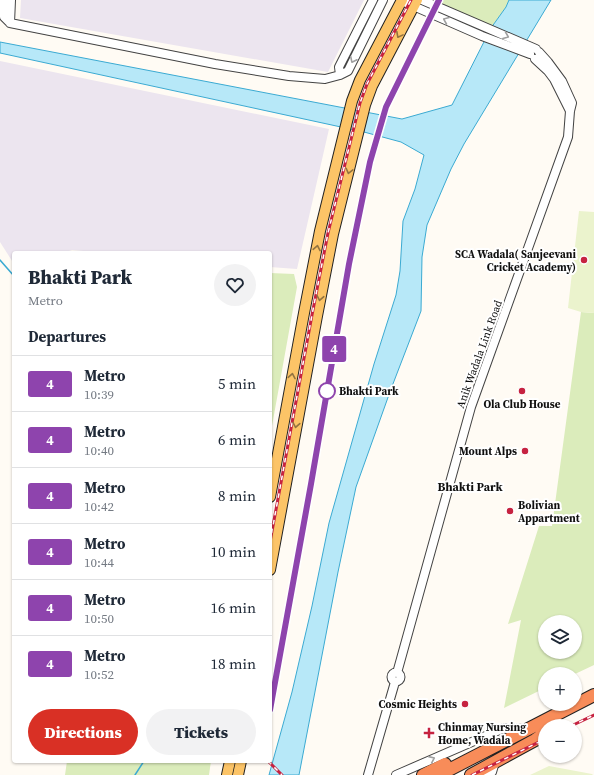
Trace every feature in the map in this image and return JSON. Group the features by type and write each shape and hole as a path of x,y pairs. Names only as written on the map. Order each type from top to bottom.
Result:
{"highway":[{"path":"471,775 490,756 526,730 594,696"},
{"path":"565,719 594,704"},
{"path":"423,775 488,742 502,736 526,730"},
{"path":"452,775 538,732"},
{"path":"439,775 538,738"}],"main road":[{"path":"272,486 319,236 352,101 360,80 402,1"},
{"path":"272,559 333,234 365,105 372,86 415,3"},
{"path":"229,775 230,763"},
{"path":"238,775 241,763"}],"street":[{"path":"4,0 4,17 10,23 215,64 289,76 325,79 340,76 348,70 383,0"},
{"path":"10,23 11,0"},
{"path":"340,76 339,67 373,0"},
{"path":"422,0 484,32"},
{"path":"402,1 415,3 484,32"},
{"name":"Anik Wadala Link Road","path":"368,775 395,682 391,679 391,676 397,673 471,407 568,137 572,103 562,81 548,62 532,52 484,32"},
{"path":"396,775 504,728 526,730"},
{"path":"487,775 492,772 490,756"}],"shaded area":[{"path":"21,0 364,0 328,72 20,18"},
{"path":"0,61 329,129 297,269 272,267 272,251 12,251 12,261 0,242"}],"green space":[{"path":"431,0 509,0 506,7 491,28"},
{"name":"SCA Wadala( Sanjeevani Cricket Academy)","path":"579,211 594,212 594,313 581,312 568,308"},
{"path":"272,273 294,274 297,287 272,426"},
{"path":"581,312 594,313 594,665 582,671 582,667 538,667 538,691 504,708 521,620 508,624 539,526 552,526"},
{"path":"67,763 211,763 209,775 65,775"},
{"path":"549,766 592,774 593,775 530,775"}],"water":[{"path":"509,0 551,0 464,144 451,169 427,225 422,257 421,311 356,487 299,775 269,775 292,692 329,523 374,364 396,295 400,271 403,221 415,189 424,155 401,142 364,132 0,53 0,42 402,119 452,105 491,28 506,7"}],"waterway":[{"path":"0,260 12,274"},
{"path":"135,775 143,763"}],"railway":[{"path":"272,531 328,233 360,103 367,84 411,0"},
{"path":"582,721 594,715"},
{"path":"472,775 538,742"},
{"path":"270,763 282,775"}],"metro line":[{"name":"4","path":"272,699 349,264 375,139 386,107 439,0"}],"place":[{"name":"SCA Wadala( Sanjeevani Cricket Academy)","path":"584,260"},
{"name":"Bhakti Park","path":"327,391"},
{"name":"Ola Club House","path":"522,391"},
{"name":"Mount Alps","path":"525,451"},
{"name":"Bolivian Appartment","path":"510,511"},
{"name":"Cosmic Heights","path":"465,704"},
{"name":"Chinmay Nursing Home, Wadala","path":"429,733"}],"district":[{"name":"Bhakti Park","path":"470,487"}]}
